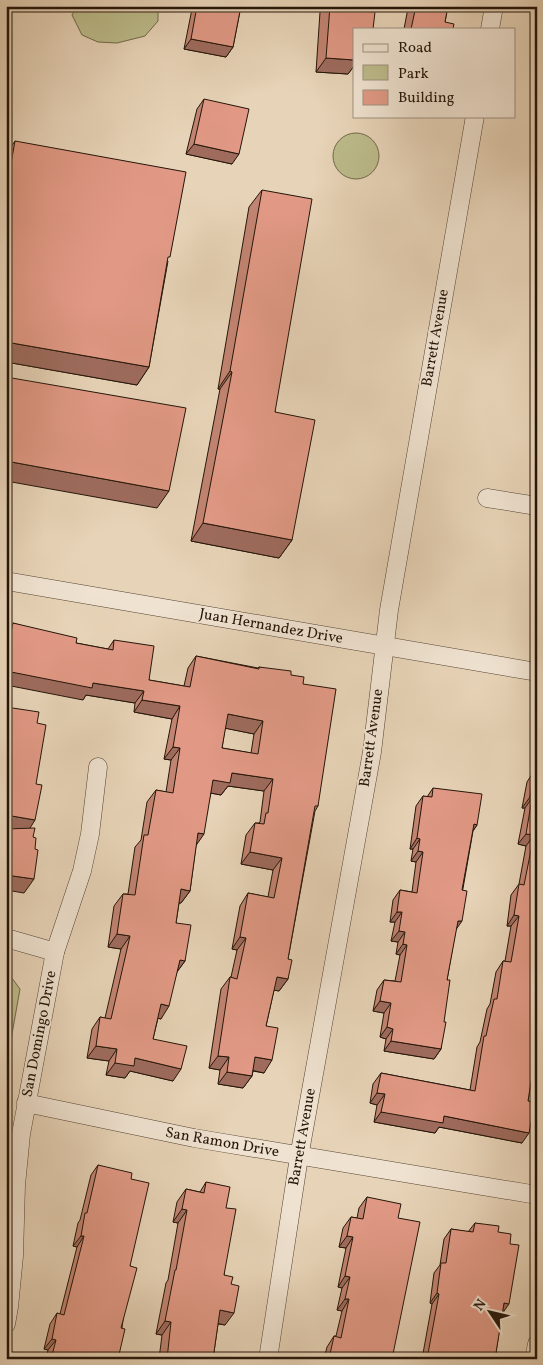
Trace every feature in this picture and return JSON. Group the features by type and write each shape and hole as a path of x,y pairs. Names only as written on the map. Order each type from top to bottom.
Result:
{"street":[{"path":"490,28 494,6"},
{"name":"Barrett Avenue","path":"268,1359 298,1157 372,752 389,610 475,118"},
{"path":"487,498 537,506"},
{"name":"Juan Hernandez Drive","path":"6,581 537,672"},
{"name":"San Domingo Drive","path":"6,1324 10,1307 16,1185 21,1134 55,952 82,871 88,843 98,767"},
{"path":"6,938 55,952"},
{"name":"San Ramon Drive","path":"26,1104 298,1157 537,1195"},
{"path":"534,1359 537,1344"}],"green space":[{"path":"77,6 158,6 158,21 145,36 117,43 98,42 82,35 72,15"},
{"path":"361,133 365,134 375,143 378,147 378,165 369,175 361,179 351,179 343,175 334,165 333,151 337,143 347,134"},
{"path":"6,970 20,989 6,1068"}],"building":[{"path":"197,6 241,6 233,47 191,39"},
{"path":"330,6 359,6 359,11 375,12 373,28 353,28 353,60 326,58"},
{"path":"416,6 448,6 445,22 454,24 453,28 411,28"},
{"path":"204,99 249,109 239,154 194,144"},
{"path":"15,141 186,172 170,257 168,257 149,367 6,342 6,191"},
{"path":"262,190 312,199 275,412 315,420 292,540 203,523 232,372 230,371"},
{"path":"6,377 186,408 169,491 6,461"},
{"path":"13,623 77,638 76,643 113,650 114,640 154,646 149,680 190,687 196,656 259,669 259,667 291,671 291,675 304,677 303,684 336,689 318,806 315,806 288,959 292,960 288,979 277,977 266,1026 278,1028 272,1060 255,1057 252,1076 227,1072 229,1057 218,1056 230,977 237,979 246,938 240,937 248,893 274,898 282,858 250,852 255,823 264,824 266,813 268,813 273,779 232,773 230,783 213,780 204,834 198,833 190,891 181,889 176,923 191,925 185,961 180,960 169,1006 161,1004 153,1039 187,1046 181,1069 135,1058 134,1066 115,1063 117,1049 96,1046 100,1017 111,1019 130,936 117,934 123,894 135,895 144,835 148,835 156,790 173,793 180,748 173,747 180,706 142,700 144,691 93,683 92,688 6,671 6,631 11,632","holes":["228,714 263,721 258,754 222,748"]},
{"path":"6,707 39,712 37,723 46,725 36,784 42,785 35,820 6,815"},
{"path":"534,771 537,772 537,1063 534,1063 528,1101 535,1102 529,1133 444,1116 443,1123 381,1112 385,1094 377,1093 381,1073 475,1091 484,1036 486,1036 494,999 497,999 503,961 511,962 519,916 514,915 519,884 524,885 534,835 526,834"},
{"path":"433,788 482,794 477,825 474,824 462,890 467,891 462,921 458,921 447,980 450,980 441,1049 391,1041 393,1029 387,1027 391,1003 380,1001 384,980 401,982 407,945 403,944 405,932 399,931 402,912 397,912 400,890 417,893 423,852 418,851 420,839 417,838 423,796 432,797"},
{"path":"35,828 33,837 36,838 35,849 38,850 34,879 6,875 6,829"},
{"path":"98,1165 132,1173 131,1179 149,1183 130,1266 137,1268 121,1328 125,1329 118,1359 51,1359 56,1340 52,1339 57,1313 64,1315 84,1236 81,1236 85,1213 87,1213"},
{"path":"206,1182 230,1187 226,1208 236,1209 224,1275 233,1277 231,1284 239,1286 234,1313 220,1310 213,1359 167,1359 171,1322 165,1321 187,1210 182,1209 186,1189 204,1193"},
{"path":"367,1197 401,1204 398,1218 420,1222 392,1359 333,1359 333,1355 330,1354 334,1336 341,1338 349,1299 345,1299 350,1277 345,1276 353,1237 347,1236 351,1217 363,1219"},
{"path":"475,1223 499,1226 498,1232 511,1234 510,1244 519,1245 509,1304 504,1303 495,1359 427,1359 439,1294 437,1293 441,1263 446,1263 451,1229 473,1232"}]}
